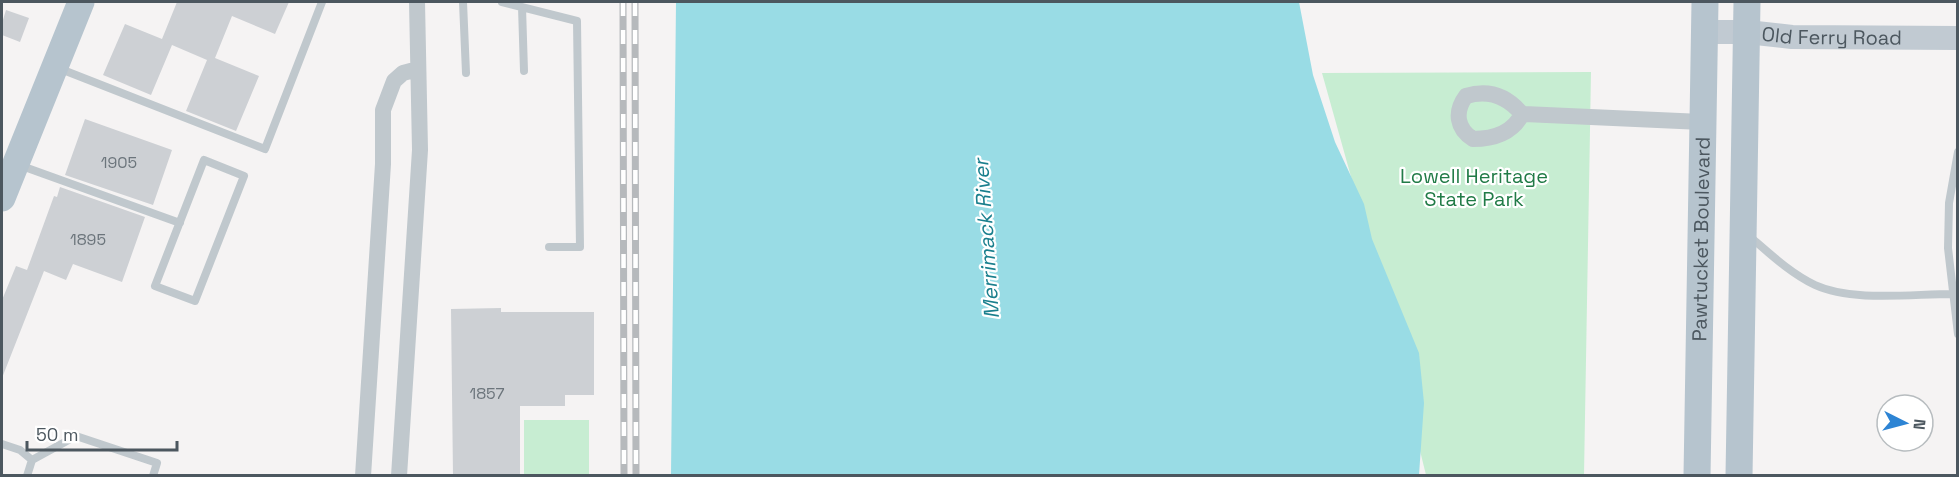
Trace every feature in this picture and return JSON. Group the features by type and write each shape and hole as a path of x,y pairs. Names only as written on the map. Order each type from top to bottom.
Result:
{"main road":[{"path":"2,198 81,2"},
{"name":"Pawtucket Boulevard","path":"1696,476 1705,2"},
{"path":"1739,476 1748,2"}],"street":[{"path":"399,476 420,150 417,2"},
{"name":"Old Ferry Road","path":"1704,32 1747,32 1792,37 1958,38"},
{"path":"363,476 383,165 383,110 394,81 403,74 418,69"},
{"path":"1522,114 1702,122"}],"lane":[{"path":"55,66 265,149 322,2"},
{"path":"463,2 466,73"},
{"path":"502,2 577,21 580,247 549,247"},
{"path":"522,7 524,71"},
{"path":"1958,152 1949,203 1948,248 1958,334"},
{"path":"204,160 244,176 195,301 155,286 180,223 204,160"},
{"path":"15,164 180,223"},
{"path":"1744,232 1783,264 1816,285 1849,294 1952,294"},
{"path":"27,476 32,460 76,436 158,463 153,476"},
{"path":"2,444 20,450 32,460"}],"green space":[{"name":"Lowell Heritage State Park","path":"1591,72 1584,475 1426,475 1362,216 1322,73"},
{"path":"524,420 589,420 589,475 524,475"}],"water":[{"name":"Merrimack River","path":"676,2 1299,2 1313,75 1335,142 1364,204 1372,239 1419,353 1424,403 1419,475 671,475"}],"building":[{"path":"177,2 289,2 275,34 232,16 215,58 259,76 236,131 186,111 207,60 172,45 151,95 103,75 125,24 162,39"},
{"path":"6,10 29,18 20,42 2,35 2,23"},
{"path":"85,119 172,150 153,205 65,175"},
{"path":"60,187 145,217 122,282 73,264 66,280 44,271 2,378 2,300 16,266 27,270 54,196 57,197"},
{"path":"501,308 501,312 594,312 594,395 565,395 565,406 520,406 520,476 453,476 451,309"}],"railway":[{"path":"623,2 624,476"},
{"path":"635,2 636,476"}]}
